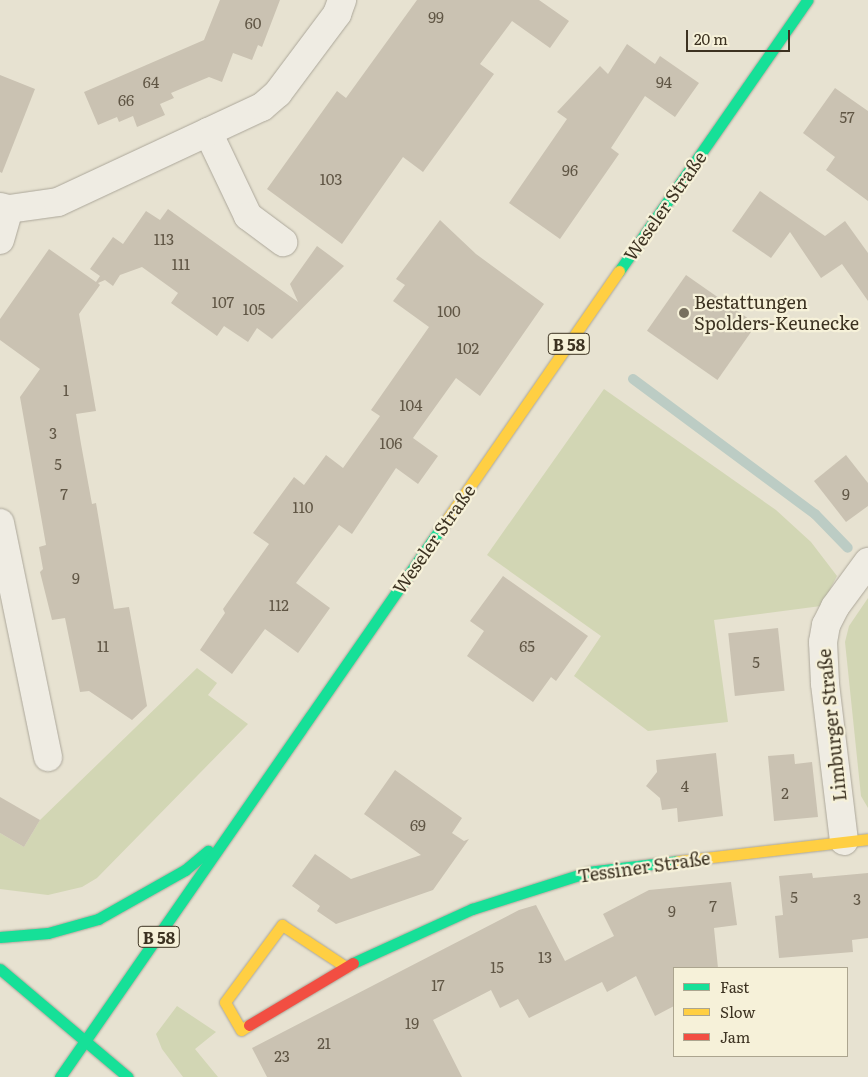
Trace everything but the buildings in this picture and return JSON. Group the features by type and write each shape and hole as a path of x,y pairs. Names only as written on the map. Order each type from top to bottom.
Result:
{"main road":[{"name":"Weseler Straße","path":"60,1077 88,1040 807,0"},
{"path":"0,937 48,933 98,919 185,870 230,833"},
{"name":"Tessiner Straße","path":"346,967 282,925 225,1002 241,1030 346,967 472,909 588,872 856,840"},
{"path":"0,969 88,1040 128,1077"}],"street":[{"path":"0,240 4,208 58,202 262,107 278,93 337,14 342,0"},
{"path":"208,132 248,216 283,242"},
{"path":"0,523 48,757"},
{"name":"Limburger Straße","path":"856,840 825,683 823,642 826,625 835,607 868,562"}],"green space":[{"path":"604,389 776,510 811,542 837,576 821,606 714,620 728,722 648,731 574,676 601,636 487,555"},
{"path":"868,598 868,808 861,796 845,642 849,626"},
{"path":"197,668 217,683 208,695 248,724 97,878 82,887 48,895 0,889 0,833 24,847 40,820"},
{"path":"177,1006 216,1032 195,1049 218,1077 183,1077 162,1049 156,1034"}],"waterway":[{"path":"633,379 815,514 848,548"}],"traffic: fast":[{"path":"619,271 807,0"},
{"path":"60,1077 443,525"},
{"path":"0,937 48,933 98,919 185,870 208,851"},
{"path":"353,963 472,909 588,872 678,861"},
{"path":"0,969 128,1077"}],"traffic: slow":[{"path":"443,525 619,271"},
{"path":"678,861 868,839"},
{"path":"249,1025 241,1030 225,1002 282,925 346,967"}],"traffic: jam":[{"path":"249,1025 353,963"}],"place":[{"name":"Bestattungen Spolders-Keunecke","path":"684,313"}]}
